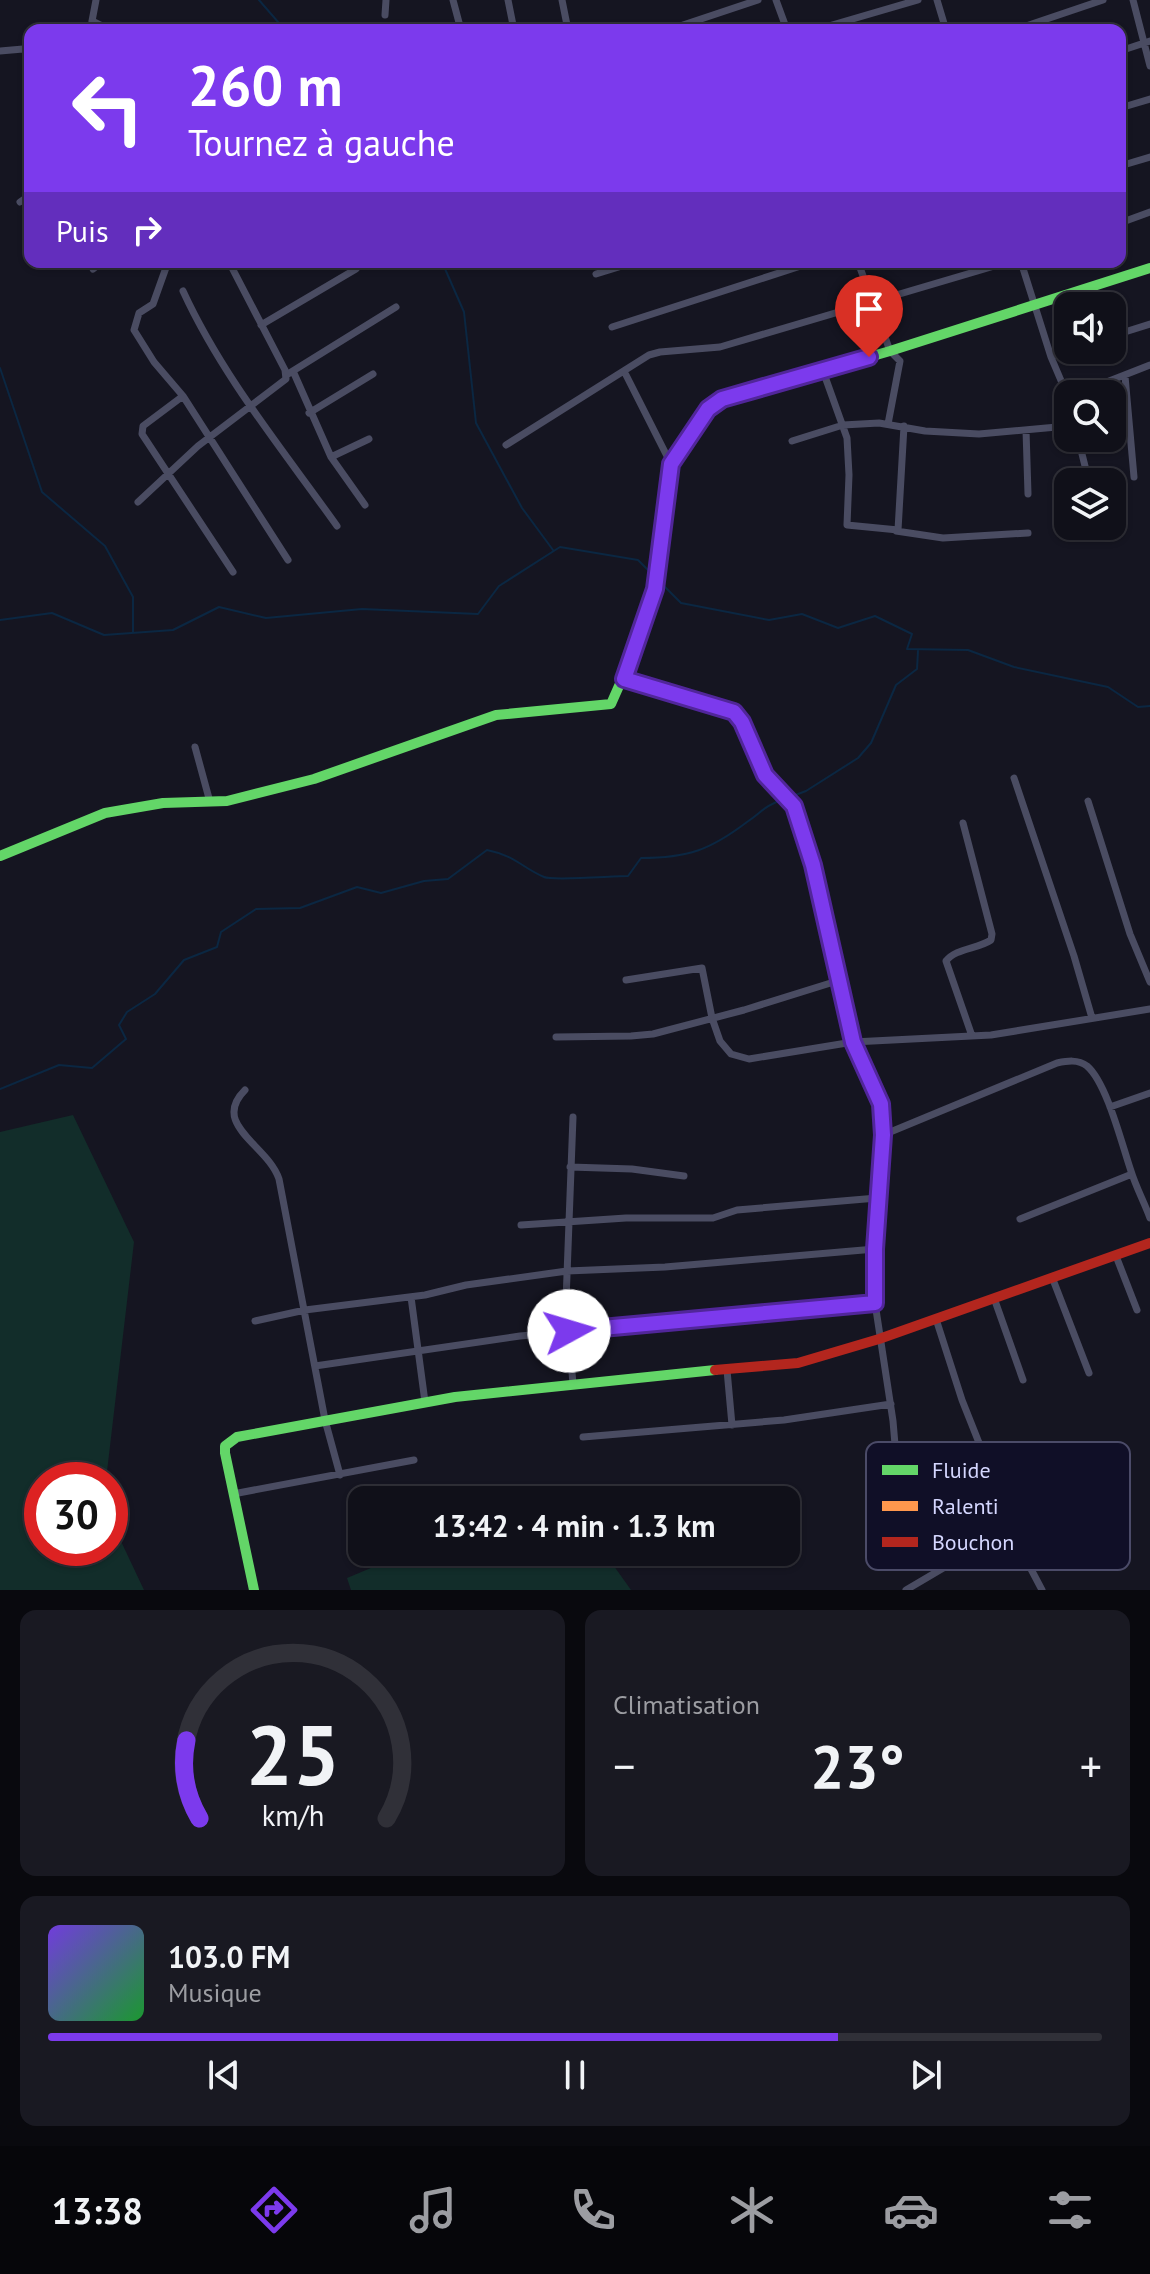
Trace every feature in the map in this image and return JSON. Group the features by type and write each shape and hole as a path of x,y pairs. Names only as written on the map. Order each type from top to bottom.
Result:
{"street":[{"path":"93,24 96,0"},
{"path":"385,15 386,0"},
{"path":"453,0 459,24"},
{"path":"508,0 513,24"},
{"path":"562,0 567,24"},
{"path":"686,24 758,0"},
{"path":"776,0 785,24"},
{"path":"836,24 918,0"},
{"path":"937,0 944,24"},
{"path":"1032,24 1103,0"},
{"path":"1133,0 1147,42 1150,66"},
{"path":"1126,49 1147,42"},
{"path":"0,51 24,51"},
{"path":"1126,106 1150,99"},
{"path":"1126,164 1150,157"},
{"path":"20,202 24,199"},
{"path":"1126,221 1150,212"},
{"path":"166,268 153,304 139,313 134,330 154,362 183,396 288,560"},
{"path":"232,268 290,373 331,457 365,505"},
{"path":"596,274 616,268"},
{"path":"612,327 794,268"},
{"path":"860,268 890,351 900,361 888,424"},
{"path":"506,445 649,355 720,347 988,268"},
{"path":"1023,268 1060,380"},
{"path":"0,856 116,810 163,803 227,801 314,779 496,715 607,706 615,700 624,679 655,589 671,464 714,403 1150,268"},
{"path":"261,325 356,269"},
{"path":"183,291 199,325 250,405 337,526"},
{"path":"138,502 166,474 250,405 284,382 290,373 396,307"},
{"path":"1126,332 1150,324"},
{"path":"1114,380 1150,365"},
{"path":"624,371 671,464"},
{"path":"823,371 847,438 847,525 943,538 1028,533"},
{"path":"309,413 373,374"},
{"path":"1125,376 1134,477"},
{"path":"183,396 141,429 166,474 233,572"},
{"path":"792,441 843,425 888,424 925,431 979,434 1054,427"},
{"path":"896,531 899,528 904,426"},
{"path":"1026,430 1028,494"},
{"path":"331,457 369,439"},
{"path":"624,679 734,712 739,716 758,764 773,786 794,806 813,865 853,1042 881,1104 883,1135 877,1198 875,1303 894,1442"},
{"path":"195,747 210,802"},
{"path":"1014,778 1092,1018"},
{"path":"1088,801 1130,934 1150,982"},
{"path":"963,823 992,934 991,940 984,945 952,954 946,961 972,1036"},
{"path":"626,980 702,968 712,1018 724,1049 749,1059 853,1042 972,1036 1150,1009"},
{"path":"556,1037 653,1034 837,981"},
{"path":"883,1135 1068,1060 1085,1064 1110,1107 1150,1218"},
{"path":"245,1090 234,1101 232,1110 240,1128 276,1170 325,1420 340,1475"},
{"path":"1110,1107 1150,1093"},
{"path":"573,1117 567,1271 573,1384"},
{"path":"570,1167 632,1169 684,1176"},
{"path":"1020,1219 1132,1174"},
{"path":"521,1225 638,1218 713,1218 752,1208 877,1198"},
{"path":"254,1590 225,1453 225,1446 230,1440 425,1402 573,1384 798,1363 879,1339 1150,1243"},
{"path":"255,1321 305,1310 411,1297 466,1285 567,1271 665,1267 875,1249"},
{"path":"1116,1256 1137,1310"},
{"path":"1052,1277 1089,1373"},
{"path":"411,1297 425,1402"},
{"path":"994,1298 1023,1380"},
{"path":"315,1366 569,1331 875,1303"},
{"path":"936,1319 979,1442"},
{"path":"727,1370 732,1425"},
{"path":"583,1437 732,1425 891,1404"},
{"path":"233,1494 414,1460"},
{"path":"906,1590 940,1570"},
{"path":"1032,1570 1042,1590"}],"green space":[{"path":"73,1115 134,1242 108,1462 24,1462 24,1566 128,1566 128,1556 144,1590 0,1590 0,1132"},
{"path":"376,1566 614,1566 631,1590 351,1590 347,1578"}],"waterway":[{"path":"259,0 280,24"},
{"path":"445,268 464,312 476,423 522,508 553,550"},
{"path":"0,368 42,492 105,546 133,597 133,632"},
{"path":"0,620 52,613 104,635 173,630 219,607 266,618 362,609 478,614 499,586 560,547 638,560 654,576"},
{"path":"661,583 681,603 769,620 802,614 838,628 875,616 912,634 907,649 968,650 1014,667 1108,687 1138,707 1150,706"},
{"path":"790,797 806,791 858,758 871,743 896,685 917,669 918,651"},
{"path":"0,1089 59,1065 92,1068 126,1039 119,1025 127,1012 155,994 184,960 217,947 221,932 256,909 300,908 357,887 381,893 424,881 448,879 487,850 505,855 544,877 628,876 641,858 685,854 710,846 768,806 784,799"}],"traffic: fast":[{"path":"755,390 890,351 1150,268"},
{"path":"0,856 105,813 163,803 227,801 314,779 496,715 611,704 630,661"},
{"path":"254,1590 225,1453 225,1446 237,1437 455,1397 715,1370"}],"traffic: slow":[{"path":"630,661 655,589 671,464 714,403 755,390"}],"traffic: jam":[{"path":"715,1370 798,1363 879,1339 1150,1243"}],"route":[{"path":"569,1331 875,1303 877,1198 883,1135 881,1104 853,1042 813,865 794,806 765,775 742,722 734,712 624,679 655,589 667,475 671,464 708,409 722,399 869,357"}]}
